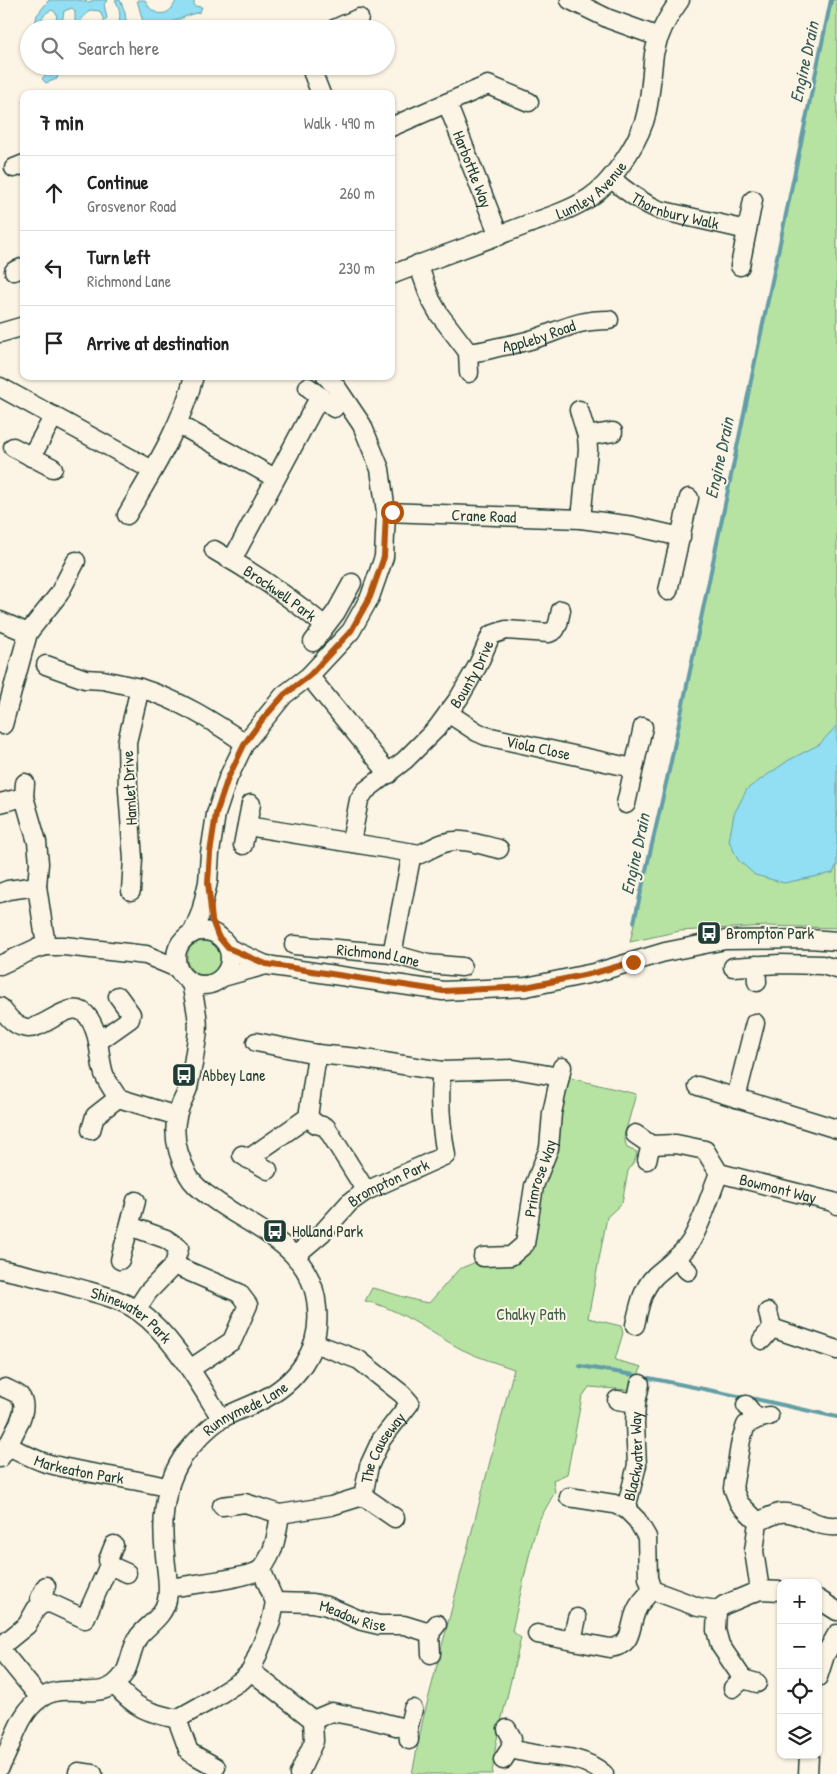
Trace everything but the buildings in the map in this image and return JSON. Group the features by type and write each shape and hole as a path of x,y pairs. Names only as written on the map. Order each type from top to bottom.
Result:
{"street":[{"path":"570,0 609,19 659,37"},
{"name":"Lumley Avenue","path":"395,273 567,210 590,197 611,178 623,161 644,122 659,37 668,18 680,0"},
{"path":"354,20 359,18"},
{"path":"314,75 320,90"},
{"path":"395,125 488,85 529,102"},
{"name":"Harbottle Way","path":"447,104 499,236"},
{"name":"Thornbury Walk","path":"611,178 646,205 659,210 747,230"},
{"path":"740,266 753,200"},
{"path":"418,264 431,300 439,314 468,352 469,373"},
{"name":"Appleby Road","path":"468,352 476,352 547,335 579,322 609,320"},
{"path":"0,334 20,327"},
{"path":"127,515 178,424 193,380"},
{"path":"223,942 205,932 192,934 183,940 178,948 176,958 177,968 182,976 191,982 202,985 218,980 228,968 230,958 223,942 212,920 208,882 216,814 228,778 245,743 284,695 309,676 351,631 370,597 384,557 386,512 380,469 362,425 330,380"},
{"path":"0,387 152,470"},
{"name":"Brockwell Park","path":"232,560 275,478 314,391 334,408"},
{"path":"580,410 587,436 588,450 581,519"},
{"path":"31,457 54,416"},
{"path":"178,424 275,478"},
{"path":"587,436 613,432"},
{"path":"12,447 53,468"},
{"path":"668,591 689,498"},
{"name":"Crane Road","path":"386,512 581,519 633,526 680,537"},
{"name":"Brockwell Park","path":"214,550 298,603 325,626"},
{"path":"3,725 28,633 58,594 76,562"},
{"name":"Brockwell Park","path":"313,642 336,612 352,583"},
{"name":"Bounty Drive","path":"351,842 359,800 365,792 405,760 437,728 459,698 478,665 491,635 506,630 548,633 555,630 560,610"},
{"path":"0,621 28,633"},
{"path":"46,665 85,679 103,680 154,692 200,714 245,743"},
{"path":"309,676 389,774"},
{"name":"Hamlet Drive","path":"131,890 133,859 127,742 140,688"},
{"name":"Viola Close","path":"448,713 486,736 633,768"},
{"path":"626,804 643,726"},
{"path":"0,803 24,790 37,842 39,863 37,886 46,946"},
{"path":"243,844 251,804"},
{"path":"247,826 420,854 432,850 442,843 461,840 499,849"},
{"path":"392,954 412,853"},
{"path":"192,934 208,882"},
{"path":"0,893 37,886"},
{"name":"Richmond Lane","path":"223,942 266,964 443,991 526,987 598,972 665,952 725,940 810,939 837,941"},
{"path":"0,965 18,955 46,946 64,946 146,955 177,968"},
{"name":"Richmond Lane","path":"294,946 392,954 428,964 462,967"},
{"path":"146,955 178,948"},
{"name":"Richmond Lane","path":"218,980 266,964"},
{"path":"733,967 757,974 822,965 837,969"},
{"name":"Runnymede Lane","path":"115,1685 126,1672 138,1638 158,1619 166,1603 168,1588 164,1551 164,1514 169,1488 185,1454 221,1418 261,1401 288,1384 304,1364 314,1343 317,1326 315,1294 309,1276 296,1255 278,1240 245,1221 204,1193 189,1178 175,1142 177,1116 187,1090 194,1061 199,1021 218,980"},
{"name":"Runnymede Lane","path":"191,982 199,1021"},
{"path":"99,1041 130,1019 131,1014 118,996"},
{"path":"0,1007 12,1022 24,1028 36,1028 62,1012 73,1010 81,1012 88,1017 99,1041 104,1075 118,1098 177,1116"},
{"path":"736,1098 756,1023"},
{"path":"256,1042 317,1054 358,1058 442,1071"},
{"path":"268,1170 245,1157 308,1117 317,1054"},
{"name":"Primrose Way","path":"442,1071 514,1069 561,1072 552,1113 549,1148 534,1186 524,1244 510,1256 482,1257"},
{"name":"Brompton Park","path":"296,1255 322,1233 349,1203 366,1191 446,1155 440,1116 439,1092 442,1071"},
{"path":"698,1086 836,1125"},
{"path":"91,1130 95,1116 118,1098"},
{"path":"308,1117 316,1124 326,1127 366,1191"},
{"name":"Bowmont Way","path":"635,1134 649,1152 676,1144 705,1150 719,1173 833,1202 837,1205"},
{"name":"Bowmont Way","path":"635,1325 641,1298 654,1277 682,1265 690,1241 707,1206 719,1173"},
{"path":"120,1260 136,1201"},
{"path":"130,1226 166,1239 179,1248 174,1265 148,1292 136,1310"},
{"path":"174,1265 238,1293 248,1305 232,1341 190,1369"},
{"name":"Shinewater Park","path":"0,1269 52,1280 118,1301 136,1310 159,1329 190,1369 221,1418"},
{"path":"767,1327 837,1350"},
{"name":"The Causeway","path":"222,1506 245,1503 280,1514 330,1506 363,1496 369,1466 381,1440 410,1403 402,1394 360,1360 314,1343"},
{"name":"Blackwater Way","path":"626,1509 637,1465 635,1439 636,1403 640,1384"},
{"path":"4,1452 22,1414 24,1405 20,1396 5,1388"},
{"name":"Blackwater Way","path":"617,1400 636,1403"},
{"path":"746,1405 763,1417 746,1425 741,1440 732,1488 739,1503 758,1522"},
{"name":"Markeaton Park","path":"4,1452 88,1472 137,1479 169,1488"},
{"path":"363,1496 395,1518"},
{"name":"Blackwater Way","path":"564,1498 614,1504 626,1509 637,1520 647,1537 648,1578 652,1590"},
{"path":"758,1522 778,1513 796,1514 818,1525 837,1526"},
{"path":"168,1588 246,1576 261,1570 276,1542 280,1514"},
{"path":"758,1522 754,1551 760,1590"},
{"path":"40,1698 0,1648 27,1625 36,1609 42,1604 50,1603 85,1618 109,1564 108,1560 114,1545"},
{"path":"109,1564 128,1573"},
{"path":"0,1767 8,1754 27,1710 40,1698 50,1693 68,1690 99,1692 115,1685 129,1701 152,1713 177,1719 234,1685 251,1670 271,1622 275,1602 261,1570"},
{"path":"42,1604 40,1598 46,1586"},
{"path":"537,1634 610,1648 624,1644 629,1637 638,1606 652,1590 698,1607 717,1610 724,1605 760,1590 777,1591"},
{"path":"822,1601 837,1611"},
{"name":"Meadow Rise","path":"275,1602 313,1603 327,1606 362,1621 379,1625 434,1628 431,1654"},
{"path":"717,1610 716,1630 720,1645 744,1684"},
{"path":"572,1640 577,1618"},
{"path":"821,1669 825,1655 837,1634"},
{"path":"251,1670 313,1720 314,1741 299,1774"},
{"path":"313,1720 332,1712 369,1719 408,1735 413,1709"},
{"path":"177,1719 189,1752 216,1766"},
{"path":"507,1729 512,1738 507,1755 567,1756 596,1766 604,1774"},
{"path":"808,1774 809,1759"}],"green space":[{"path":"831,0 837,0 837,928 767,926 680,931 630,942 670,766"},
{"path":"204,941 211,942 216,946 220,951 220,965 216,970 211,974 204,975 197,974 192,970 188,965 187,958 188,951 192,946 197,942"},
{"name":"Chalky Path","path":"570,1078 636,1094 624,1137 627,1148 637,1152 636,1158 628,1171 622,1203 607,1217 588,1318 621,1326 623,1333 615,1360 642,1367 630,1390 589,1387 582,1397 567,1474 553,1480 555,1492 538,1522 532,1543 512,1631 521,1638 496,1743 492,1774 412,1774 423,1719 514,1369 469,1353 391,1310 365,1301 372,1288 429,1303 459,1269 527,1245 563,1081"}],"water":[{"path":"49,0 89,2 93,0 108,0 104,4 107,18 105,20 100,11 90,10 81,20 75,20 75,11 72,8 64,11 62,20 56,20 57,14 52,10 46,13 42,20 36,20 37,15"},
{"path":"115,0 120,0 126,20 119,20"},
{"path":"137,0 145,0 152,10 161,13 170,10 176,0 194,0 194,6 202,7 200,12 177,20 142,20"},
{"path":"45,75 58,75 57,79 46,83 42,79"},
{"path":"837,725 837,864 833,873 784,883 755,875 738,860 729,841 734,814 747,789 789,760 820,744"}],"waterway":[{"name":"Engine Drain","path":"634,922 670,766 831,0"},
{"path":"580,1366 640,1376"},
{"path":"649,1378 743,1397"},
{"path":"751,1398 837,1417"}],"place":[{"name":"Brompton Park","path":"709,933"},
{"name":"Abbey Lane","path":"184,1075"},
{"name":"Holland Park","path":"275,1231"}],"route":[{"path":"392,512 386,512 384,557 370,597 351,631 331,654 309,676 284,695 262,720 245,743 228,778 216,814 208,882 212,920 218,936 228,948 266,964 443,991 526,987 598,972 633,962"}]}
